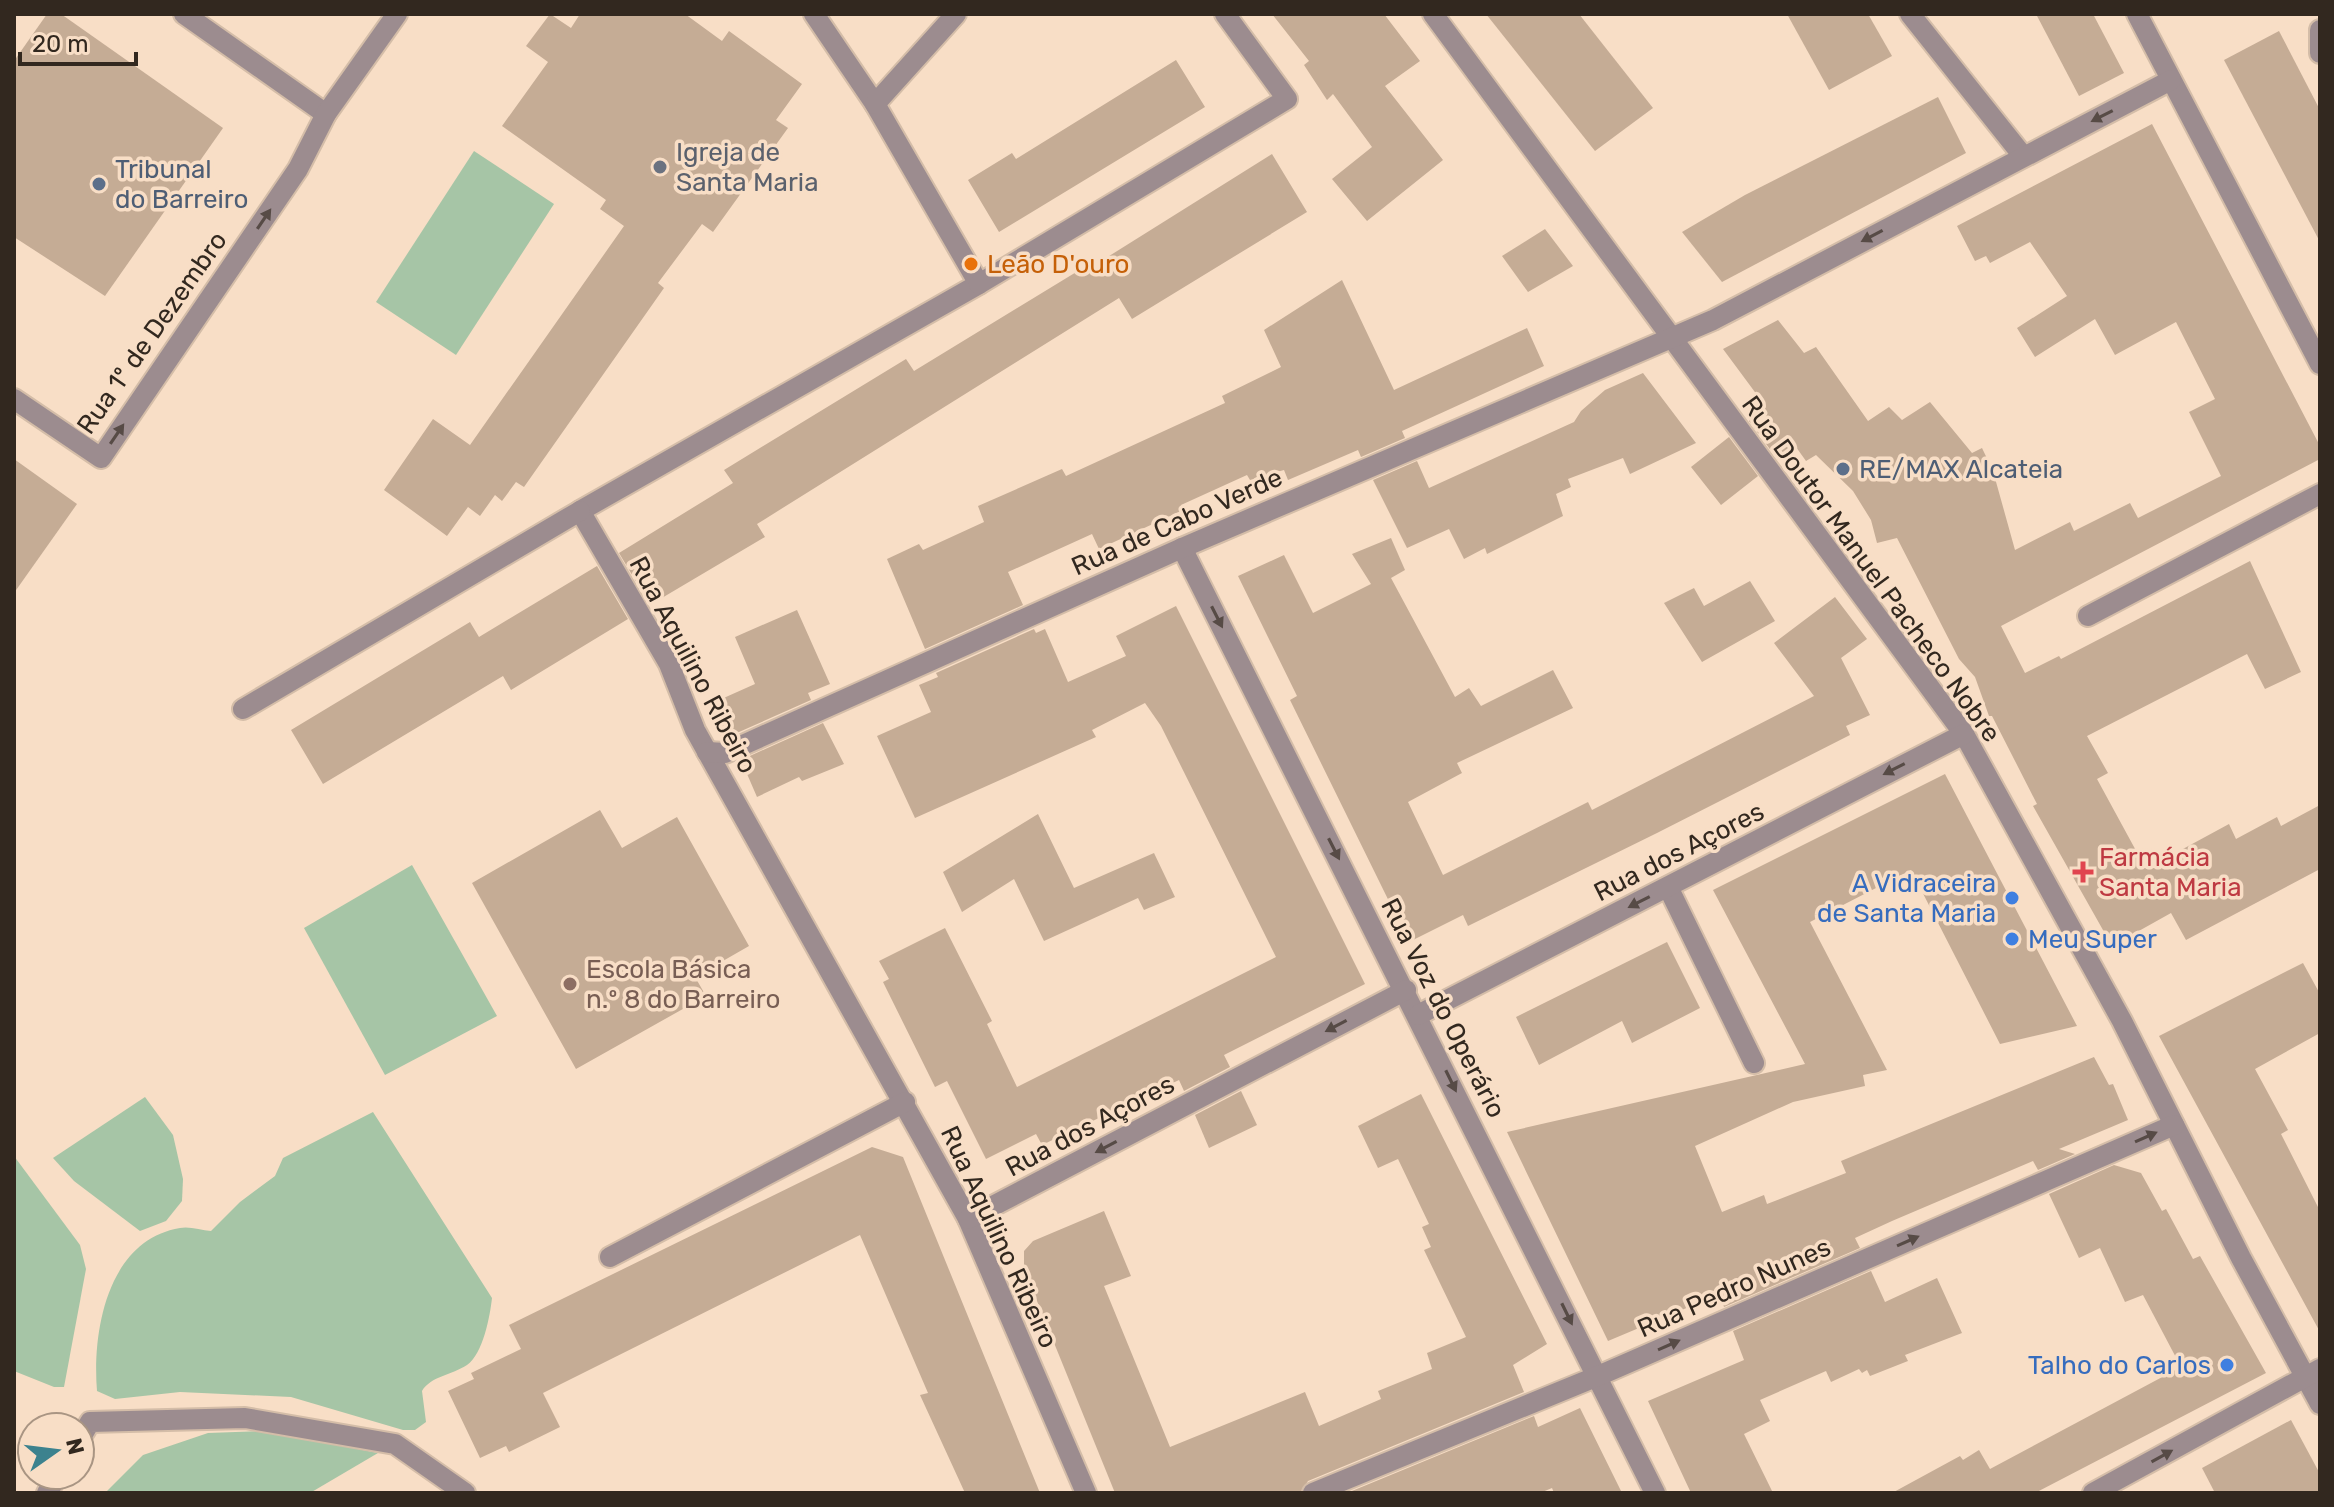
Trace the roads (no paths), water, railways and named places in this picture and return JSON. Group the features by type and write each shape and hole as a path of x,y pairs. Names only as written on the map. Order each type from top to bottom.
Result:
{"street":[{"path":"184,14 326,114 397,14"},
{"path":"814,14 875,104 979,284"},
{"path":"875,104 956,14"},
{"path":"243,709 580,511 979,284 1287,99 1225,14"},
{"name":"Rua Doutor Manuel Pacheco Nobre","path":"1433,14 1668,337 1964,734 2122,1021 2174,1125 2313,1373 2320,1404"},
{"path":"1910,14 2023,156"},
{"path":"2137,14 2320,364"},
{"path":"2320,30 2320,53"},
{"name":"Rua de Cabo Verde","path":"707,752 725,753 1182,548 1713,320 2171,80"},
{"name":"Rua 1º de Dezembro","path":"14,399 101,458 298,169 326,114"},
{"path":"2088,616 2320,494"},
{"name":"Rua Aquilino Ribeiro","path":"580,511 669,664 707,752 968,1219 1086,1493"},
{"name":"Rua Voz do Operário","path":"1182,548 1406,990 1655,1493"},
{"name":"Rua dos Açores","path":"1418,1015 1964,734"},
{"path":"1668,887 1754,1063"},
{"name":"Rua dos Açores","path":"968,1219 1406,990"},
{"path":"610,1257 905,1102"},
{"name":"Rua Pedro Nunes","path":"1313,1493 1598,1376 2174,1125"},
{"path":"2093,1493 2313,1373"},
{"path":"96,1429 245,1418 395,1444 465,1493"}],"place":[{"name":"Igreja de Santa Maria","path":"660,167"},
{"name":"Tribunal do Barreiro","path":"99,184"},
{"name":"Leão D'ouro","path":"971,264"},
{"name":"RE/MAX Alcateia","path":"1843,469"},
{"name":"Farmácia Santa Maria","path":"2083,872"},
{"name":"A Vidraceira de Santa Maria","path":"2012,898"},
{"name":"Meu Super","path":"2012,939"},
{"name":"Escola Básica n.º 8 do Barreiro","path":"570,984"},
{"name":"Talho do Carlos","path":"2227,1365"}]}
